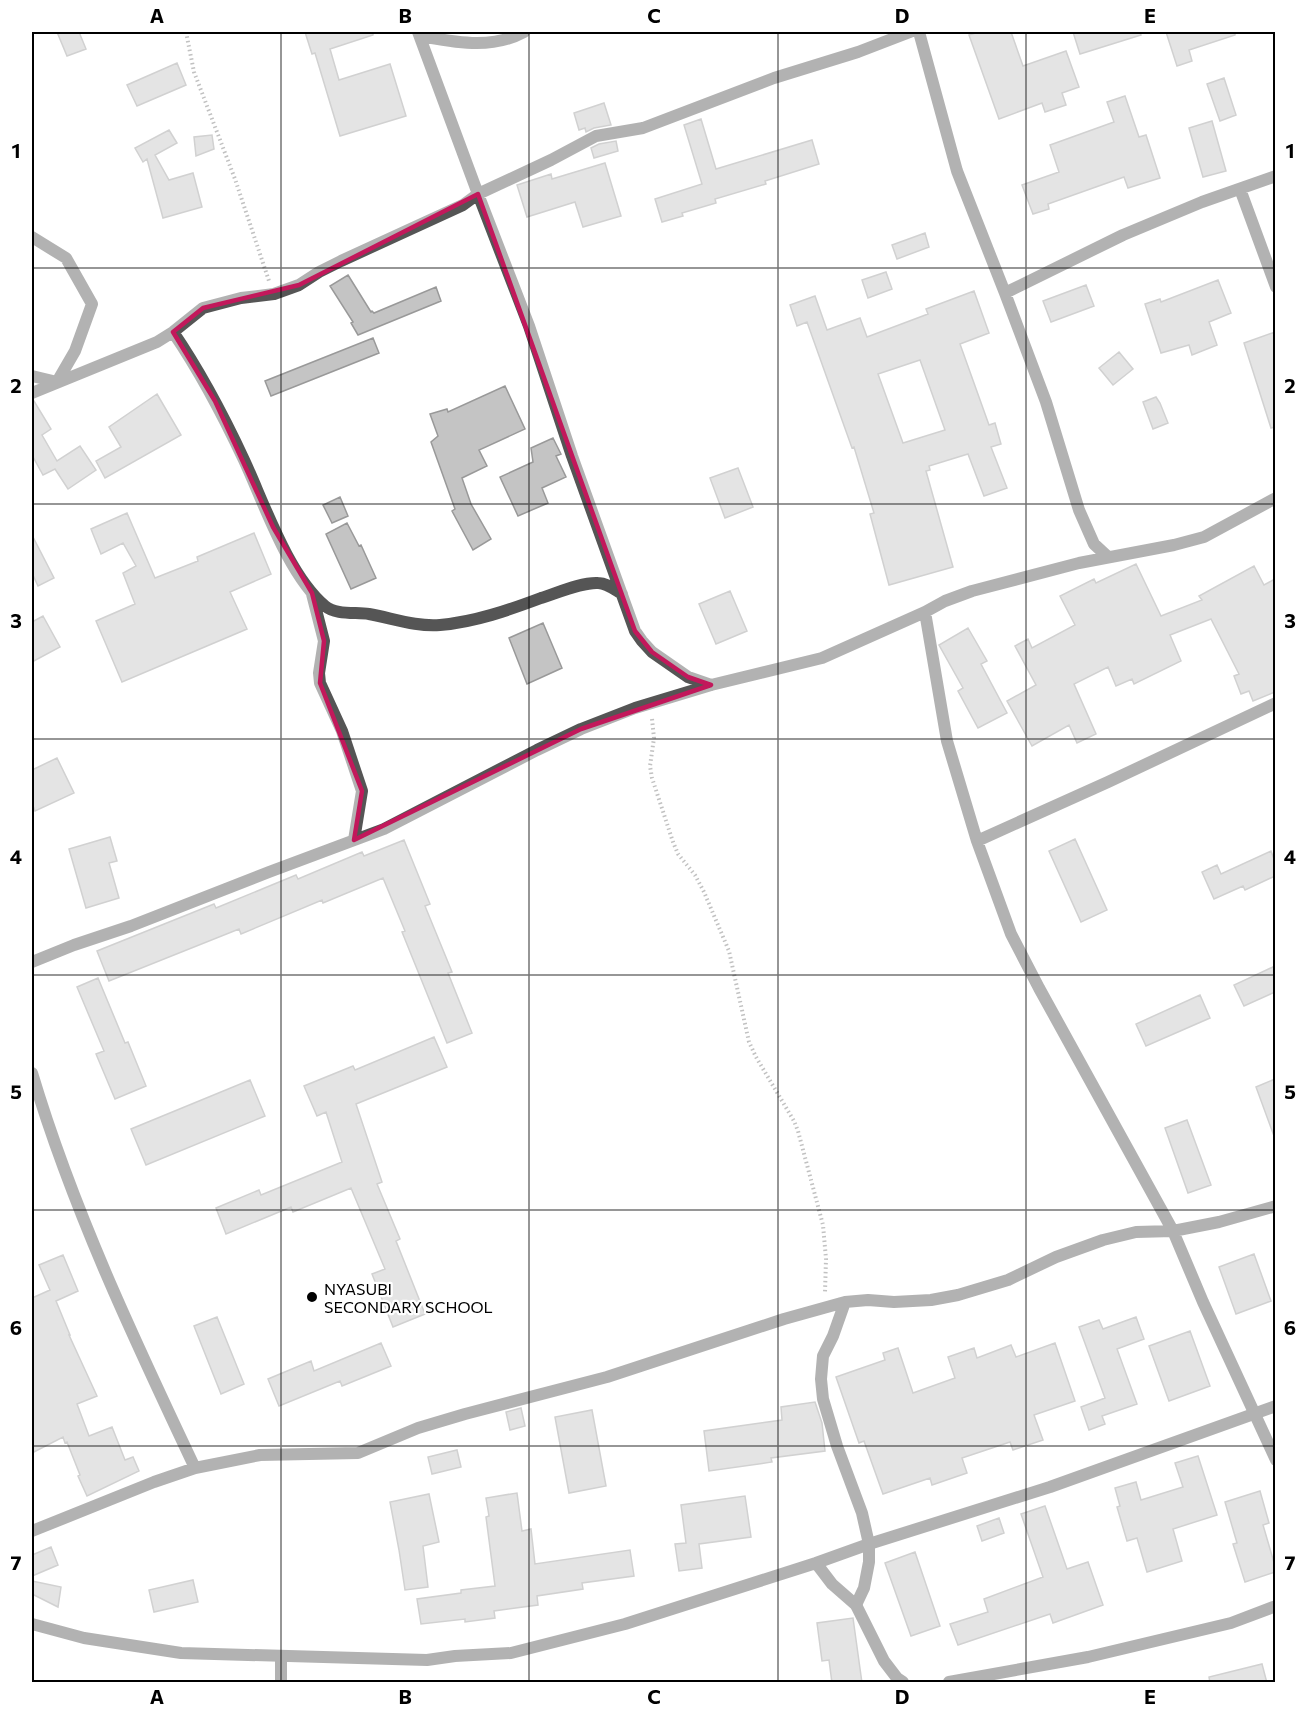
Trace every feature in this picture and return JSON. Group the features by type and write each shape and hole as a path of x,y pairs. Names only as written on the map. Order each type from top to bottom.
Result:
{"street":[{"path":"419,34 456,42 487,44 509,39 524,32"},
{"path":"32,393 157,342 203,308 241,298 274,294 299,285 319,272 464,205 478,194 596,136 643,128 774,78 858,52 910,32"},
{"path":"919,32 957,171 1046,402 1079,510 1094,544 1108,557"},
{"path":"419,34 529,327 572,456 636,631 652,652 688,677 711,685"},
{"path":"1005,293 1124,235 1202,202 1275,176"},
{"path":"1240,189 1275,287"},
{"path":"32,237 66,258 92,304 75,351 57,382"},
{"path":"173,332 195,364 215,401 294,568 312,593 330,610 366,614 416,624 439,625 501,612 556,593 597,583 612,587 622,594"},
{"path":"32,376 57,382"},
{"path":"32,962 400,822 580,729 648,704 711,685 822,658 945,601 972,591 1068,566 1203,537 1275,498"},
{"path":"312,593 324,641 319,673 320,683 342,731 362,791 354,840"},
{"path":"925,612 947,741 976,841 1011,934 1173,1231 1275,1460"},
{"path":"976,841 1275,703"},
{"path":"32,1073 50,1132 127,1323 195,1468"},
{"path":"32,1531 195,1468 260,1455 358,1453 437,1422 607,1377 784,1319 845,1302 931,1300 958,1295 1008,1280 1056,1257 1103,1240 1136,1232 1173,1231 1219,1222 1275,1206"},
{"path":"845,1302 823,1356 821,1379 837,1446 862,1514 869,1544 869,1562 864,1588 856,1605"},
{"path":"32,1624 84,1638 181,1653 427,1660 511,1653 625,1624 816,1563 1050,1487 1275,1406"},
{"path":"816,1563 832,1584 856,1605 884,1661 899,1681"},
{"path":"950,1683 1088,1657 1231,1623 1275,1606"},
{"path":"281,1656 281,1683"}],"path":[{"path":"186,32 194,72 235,180 274,294"},
{"path":"648,704 654,724 650,766 652,778 673,842 678,854 695,875 704,892 729,951 749,1042 798,1131 823,1225 826,1259 824,1308"}],"highlighted area":[{"path":"478,194 635,631 652,652 688,677 711,685 581,729 354,840 362,791 320,683 324,641 312,593 273,527 215,401 173,332 203,308 299,285"}],"building":[{"path":"57,32 79,32 86,49 67,56"},
{"path":"305,32 373,32 373,35 330,49 339,80 390,64 406,116 340,136 315,53 312,54"},
{"path":"979,32 1011,32 1023,66 1066,51 1079,87 1062,93 1066,105 1045,112 1042,103 999,119 969,35"},
{"path":"1073,32 1140,32 1141,35 1080,54"},
{"path":"1166,32 1235,32 1235,35 1189,50 1192,61 1177,66"},
{"path":"177,63 186,85 137,106 127,85"},
{"path":"1224,78 1236,115 1220,121 1207,84"},
{"path":"1125,96 1139,137 1146,135 1160,178 1128,188 1124,177 1048,204 1049,209 1033,214 1022,185 1059,172 1050,145 1114,122 1107,102"},
{"path":"604,103 611,125 586,132 585,128 579,130 574,113"},
{"path":"701,119 716,169 812,140 819,164 765,181 766,184 715,199 716,203 682,213 683,216 662,222 655,199 702,184 684,125"},
{"path":"1212,121 1226,171 1203,177 1189,128"},
{"path":"169,130 177,143 155,155 169,180 193,173 202,207 163,218 147,159 143,162 135,148"},
{"path":"212,135 214,149 196,156 194,137"},
{"path":"616,141 618,151 594,158 591,148"},
{"path":"605,163 621,216 583,227 575,202 527,217 517,185 551,174 552,179"},
{"path":"925,233 929,247 897,259 892,245"},
{"path":"886,272 892,289 868,298 862,280"},
{"path":"348,275 371,312 374,313 436,287 441,301 358,335 351,323 353,322 330,286"},
{"path":"1218,280 1231,313 1209,322 1217,345 1192,355 1189,345 1161,353 1145,304 1160,299 1161,302"},
{"path":"1086,285 1094,306 1051,322 1043,301"},
{"path":"974,291 989,333 960,344 989,425 995,423 1001,444 991,447 1007,488 984,496 968,454 929,466 930,470 926,471 953,567 889,585 870,514 874,513 854,447 852,448 807,322 797,326 790,305 815,296 827,330 860,318 867,337 928,314 926,309","holes":["920,360 945,430 903,443 878,374"]},
{"path":"1275,332 1275,427 1271,428 1244,343"},
{"path":"373,338 379,353 271,396 265,381"},
{"path":"1119,352 1133,369 1113,385 1099,368"},
{"path":"505,386 525,429 479,450 487,466 462,478 471,504 491,539 473,550 452,511 455,509 431,442 438,436 430,414 447,409 448,412"},
{"path":"157,394 181,435 105,478 96,461 121,447 109,427"},
{"path":"1156,397 1168,423 1153,429 1143,402"},
{"path":"32,401 51,429 42,435 57,461 80,446 96,470 68,489 55,469 43,475 32,455"},
{"path":"553,438 561,454 556,456 566,477 542,488 548,503 518,516 500,477 533,462 531,448"},
{"path":"738,468 753,507 725,518 710,478"},
{"path":"340,497 348,516 332,523 323,505"},
{"path":"127,513 155,578 198,561 197,557 254,533 271,574 230,592 247,629 122,682 96,621 135,604 123,573 136,566 123,543 101,554 91,529"},
{"path":"347,523 359,546 361,545 376,578 351,589 326,534"},
{"path":"32,535 54,578 38,586 32,573"},
{"path":"1136,564 1161,616 1202,600 1199,596 1254,566 1264,585 1275,579 1275,692 1253,701 1249,691 1241,694 1234,676 1239,674 1211,619 1170,635 1181,661 1134,684 1132,679 1116,686 1108,667 1074,684 1096,734 1077,743 1069,725 1032,746 1007,701 1036,685 1015,646 1028,639 1032,648 1075,625 1060,596 1094,579 1096,583"},
{"path":"730,591 747,631 716,644 699,604"},
{"path":"43,616 60,647 32,662 32,622"},
{"path":"543,623 562,668 527,684 509,638"},
{"path":"968,628 987,661 981,664 1007,713 978,728 958,691 963,688 939,645"},
{"path":"57,758 74,793 35,811 32,803 32,770"},
{"path":"110,837 117,861 109,863 119,898 86,908 69,849"},
{"path":"1075,839 1107,910 1081,922 1049,851"},
{"path":"404,840 430,904 425,906 452,972 448,973 472,1033 447,1043 402,932 405,931 383,878 323,903 322,900 241,934 239,929 109,981 97,951 214,904 216,908 296,875 298,879 362,852 364,856"},
{"path":"1271,851 1275,862 1275,876 1245,890 1243,886 1214,899 1202,872 1217,865 1221,874"},
{"path":"1275,966 1275,992 1244,1006 1234,985"},
{"path":"98,978 146,1086 115,1099 96,1054 104,1051 77,987"},
{"path":"1200,995 1210,1018 1146,1046 1136,1024"},
{"path":"434,1037 447,1067 356,1104 382,1182 377,1184 400,1239 396,1241 425,1314 393,1327 372,1274 385,1269 351,1188 293,1212 291,1207 226,1234 216,1208 259,1190 261,1195 342,1162 326,1112 317,1116 304,1086 353,1066 355,1070"},
{"path":"1275,1079 1275,1135 1274,1136 1256,1087"},
{"path":"250,1080 265,1116 146,1165 131,1129"},
{"path":"1187,1120 1211,1185 1188,1193 1165,1128"},
{"path":"1254,1254 1271,1301 1236,1314 1219,1267"},
{"path":"63,1255 78,1291 56,1301 97,1396 77,1404 89,1436 112,1427 125,1460 133,1457 139,1471 87,1496 67,1442 65,1443 63,1437 32,1453 32,1298 50,1290 39,1265"},
{"path":"217,1317 244,1384 221,1394 194,1326"},
{"path":"1136,1317 1144,1339 1117,1349 1137,1404 1102,1416 1105,1424 1089,1430 1081,1407 1105,1398 1079,1327 1099,1320 1103,1329"},
{"path":"1190,1331 1210,1386 1169,1401 1149,1346"},
{"path":"381,1343 391,1366 342,1386 340,1381 279,1406 268,1379 311,1361 314,1371"},
{"path":"1055,1343 1075,1401 1034,1415 1043,1440 1013,1450 1010,1442 962,1458 967,1473 932,1485 930,1478 883,1494 864,1441 859,1443 836,1377 885,1360 883,1353 898,1348 913,1393 955,1378 948,1357 974,1348 977,1358 1011,1345 1016,1357"},
{"path":"815,1402 822,1423 825,1451 771,1458 772,1462 709,1471 704,1431 782,1420 781,1407"},
{"path":"521,1408 525,1426 510,1430 506,1412"},
{"path":"592,1410 606,1486 569,1493 555,1417"},
{"path":"457,1450 461,1467 432,1474 428,1457"},
{"path":"1198,1456 1217,1515 1173,1529 1182,1561 1147,1572 1137,1538 1127,1541 1117,1507 1120,1506 1115,1488 1136,1482 1141,1500 1183,1487 1175,1463"},
{"path":"1260,1491 1269,1523 1263,1525 1275,1572 1245,1582 1233,1544 1237,1543 1225,1502"},
{"path":"517,1493 522,1531 531,1529 535,1564 630,1550 634,1576 582,1583 583,1589 537,1596 538,1605 494,1611 495,1618 421,1624 417,1599 495,1586 486,1517 489,1516 486,1498"},
{"path":"429,1494 439,1542 423,1546 428,1587 405,1590 390,1502"},
{"path":"745,1496 751,1537 699,1544 702,1568 679,1571 675,1544 686,1543 681,1505"},
{"path":"1045,1506 1067,1569 1088,1562 1103,1605 1053,1623 1050,1614 958,1645 950,1624 988,1612 984,1599 1043,1577 1021,1514"},
{"path":"999,1518 1004,1533 982,1541 977,1526"},
{"path":"51,1547 58,1565 32,1576 32,1555"},
{"path":"915,1552 940,1626 911,1636 885,1563"},
{"path":"193,1580 198,1602 154,1612 149,1590"},
{"path":"32,1581 61,1587 58,1607 32,1594"},
{"path":"853,1618 862,1683 832,1683 829,1660 822,1661 817,1623"},
{"path":"1262,1664 1267,1683 1210,1683 1209,1677"}],"place":[{"name":"NYASUBI SECONDARY SCHOOL","path":"312,1297"}]}
